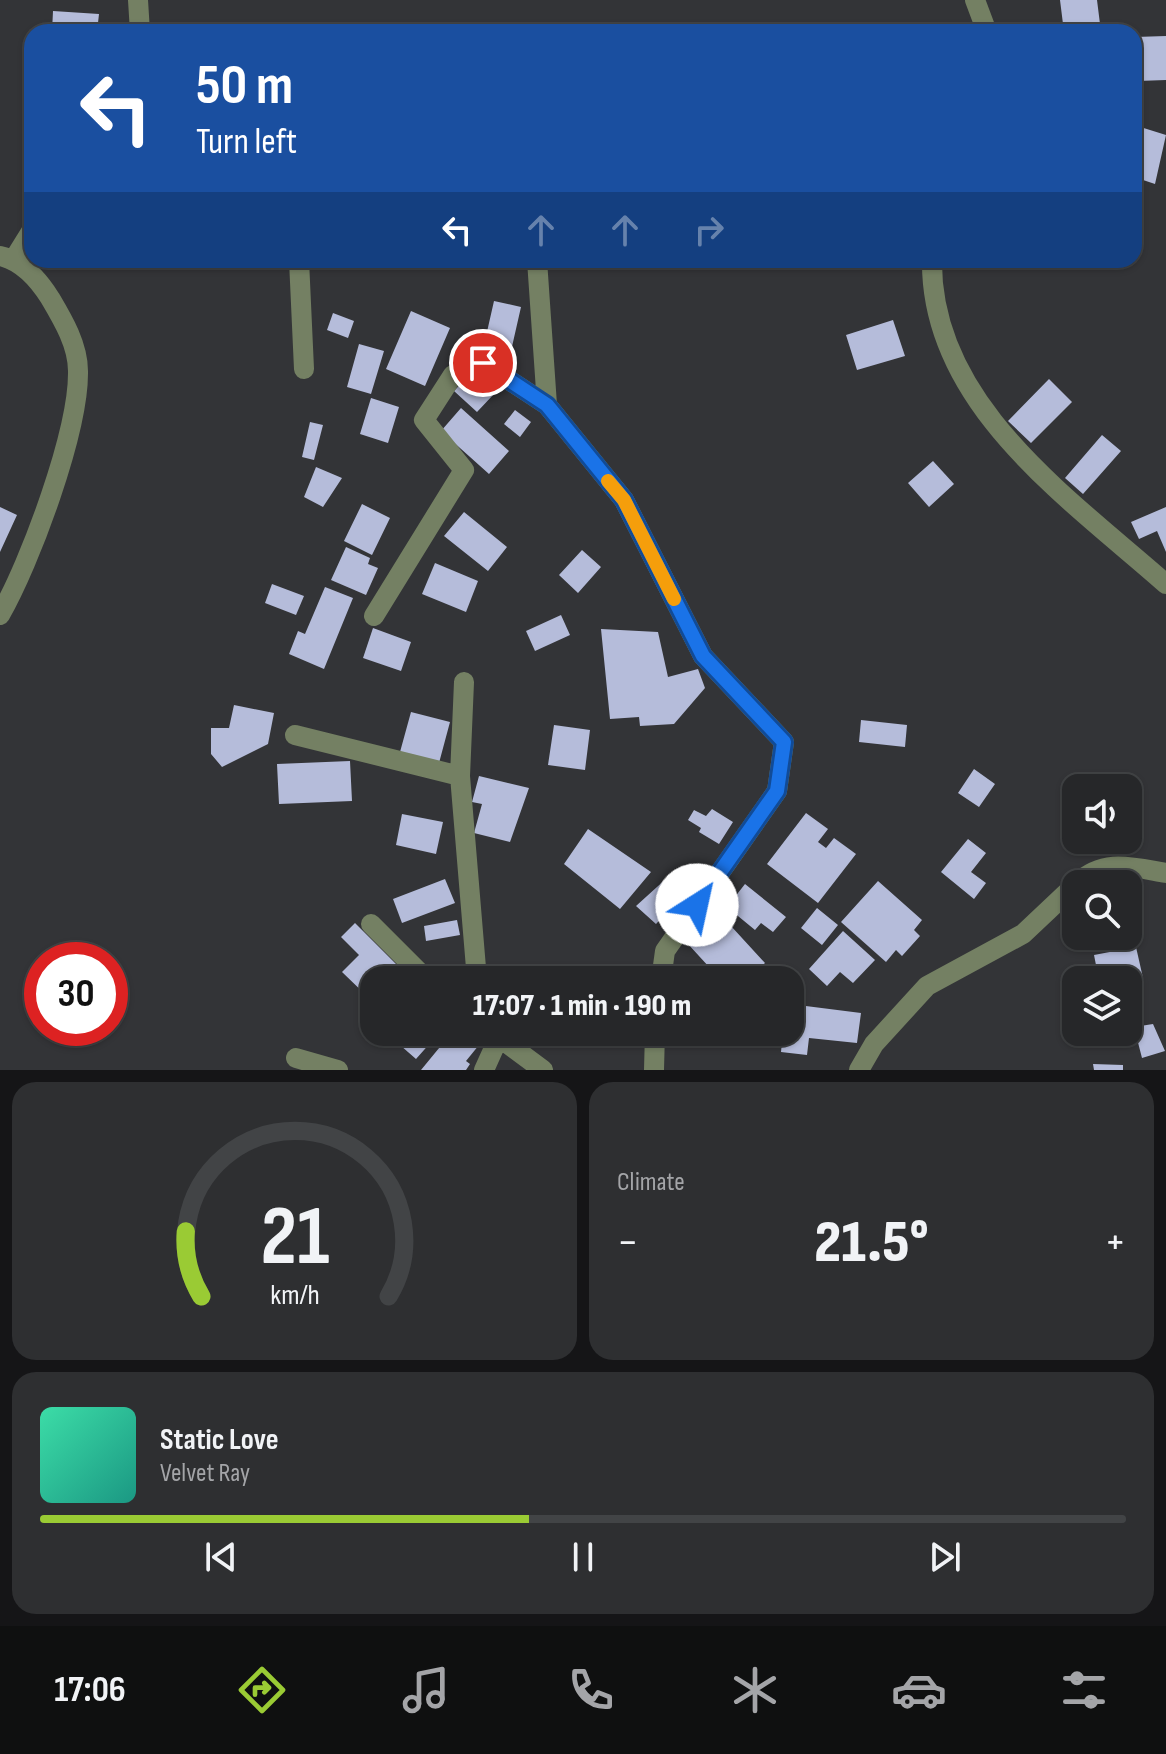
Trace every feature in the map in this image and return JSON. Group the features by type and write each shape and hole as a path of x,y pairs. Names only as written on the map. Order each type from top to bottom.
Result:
{"street":[{"path":"138,0 140,24"},
{"path":"975,0 984,24"},
{"path":"0,615 18,584 72,427 78,370 69,330 41,283 7,258 24,239"},
{"path":"299,268 304,369"},
{"path":"538,268 547,405"},
{"path":"932,268 931,291 959,371 1019,455 1166,584"},
{"path":"374,616 464,470 424,420 453,375 483,363 547,405 624,500 703,656 784,742 777,791 665,951 663,966"},
{"path":"464,682 460,776 476,966"},
{"path":"295,735 460,776"},
{"path":"1095,870 1120,865 1166,873"},
{"path":"859,1070 874,1044 927,986 1023,934 1062,897"},
{"path":"371,924 413,966"},
{"path":"484,1070 492,1046"},
{"path":"510,1046 543,1070"},
{"path":"654,1070 655,1046"},
{"path":"296,1058 338,1070"}],"building":[{"path":"1060,0 1097,0 1100,24 1063,24"},
{"path":"53,11 99,14 98,24 52,24"},
{"path":"1166,36 1166,80 1142,81 1142,37"},
{"path":"1142,128 1166,135 1155,184 1142,180"},
{"path":"494,301 521,307 511,351 484,345"},
{"path":"411,311 450,328 425,386 386,369"},
{"path":"333,313 354,321 348,338 327,330"},
{"path":"893,320 905,356 857,370 846,335"},
{"path":"359,344 384,351 371,394 347,387"},
{"path":"471,373 494,394 477,412 454,391"},
{"path":"1049,379 1072,402 1031,443 1008,421"},
{"path":"371,398 399,407 388,443 360,434"},
{"path":"461,408 509,451 489,474 441,431"},
{"path":"515,410 531,422 520,437 504,424"},
{"path":"310,422 323,425 314,460 302,457"},
{"path":"1102,435 1121,451 1083,494 1065,478"},
{"path":"933,461 954,484 929,507 908,483"},
{"path":"316,467 342,478 323,507 304,497"},
{"path":"362,504 390,518 372,555 344,541"},
{"path":"0,507 17,515 0,552"},
{"path":"1166,507 1166,552 1157,531 1139,539 1131,522"},
{"path":"464,512 507,547 488,571 444,536"},
{"path":"346,547 370,558 368,564 378,568 366,595 331,580"},
{"path":"582,550 601,567 578,593 559,575"},
{"path":"435,563 478,581 466,612 422,594"},
{"path":"272,584 304,596 296,615 265,603"},
{"path":"325,587 353,598 324,669 289,654 298,631 305,634"},
{"path":"561,615 570,635 535,651 526,631"},
{"path":"373,628 411,642 401,671 363,658"},
{"path":"601,629 658,632 668,677 698,669 705,688 674,724 640,726 639,717 610,719"},
{"path":"234,705 274,713 268,744 222,767 211,754 211,728 229,728"},
{"path":"411,712 450,722 439,763 400,752"},
{"path":"861,720 907,725 905,747 859,742"},
{"path":"554,725 590,730 585,770 548,765"},
{"path":"350,761 352,801 279,804 277,764"},
{"path":"974,769 995,784 979,807 958,793"},
{"path":"479,776 529,788 510,842 474,833 482,804 472,802"},
{"path":"712,809 733,822 719,844 699,832 701,828 688,820 694,810 706,816"},
{"path":"806,813 828,829 818,842 826,848 834,838 856,854 818,903 767,864"},
{"path":"402,814 443,822 436,854 396,845"},
{"path":"588,829 651,872 620,909 564,864"},
{"path":"968,839 986,853 971,872 986,883 974,899 941,872"},
{"path":"668,877 686,893 656,924 636,906"},
{"path":"445,879 455,903 402,923 393,899"},
{"path":"878,881 922,920 914,930 920,936 902,956 896,950 886,962 841,922"},
{"path":"745,884 786,917 773,932 761,923 755,930 727,907"},
{"path":"817,908 838,925 822,945 801,928"},
{"path":"720,914 765,963 762,966 708,966 688,944"},
{"path":"457,920 460,935 426,941 424,926"},
{"path":"355,923 398,966 360,966 360,989 342,972 359,955 341,937"},
{"path":"843,931 875,960 853,983 840,972 827,986 809,969"},
{"path":"1137,950 1140,966 1096,966 1094,955"},
{"path":"804,1006 861,1013 857,1043 809,1038 807,1055 781,1052 782,1046 804,1046"},
{"path":"1153,1024 1165,1051 1142,1058 1139,1046 1142,1046 1142,1026"},
{"path":"401,1046 428,1046 416,1059"},
{"path":"441,1046 478,1046 466,1061 470,1064 466,1070 421,1070"},
{"path":"1093,1064 1123,1065 1123,1070 1094,1070"}],"slow traffic":[{"path":"608,481 624,500 674,599"}],"route":[{"path":"483,363 547,405 624,500 703,656 784,742 777,791 697,905"}]}
